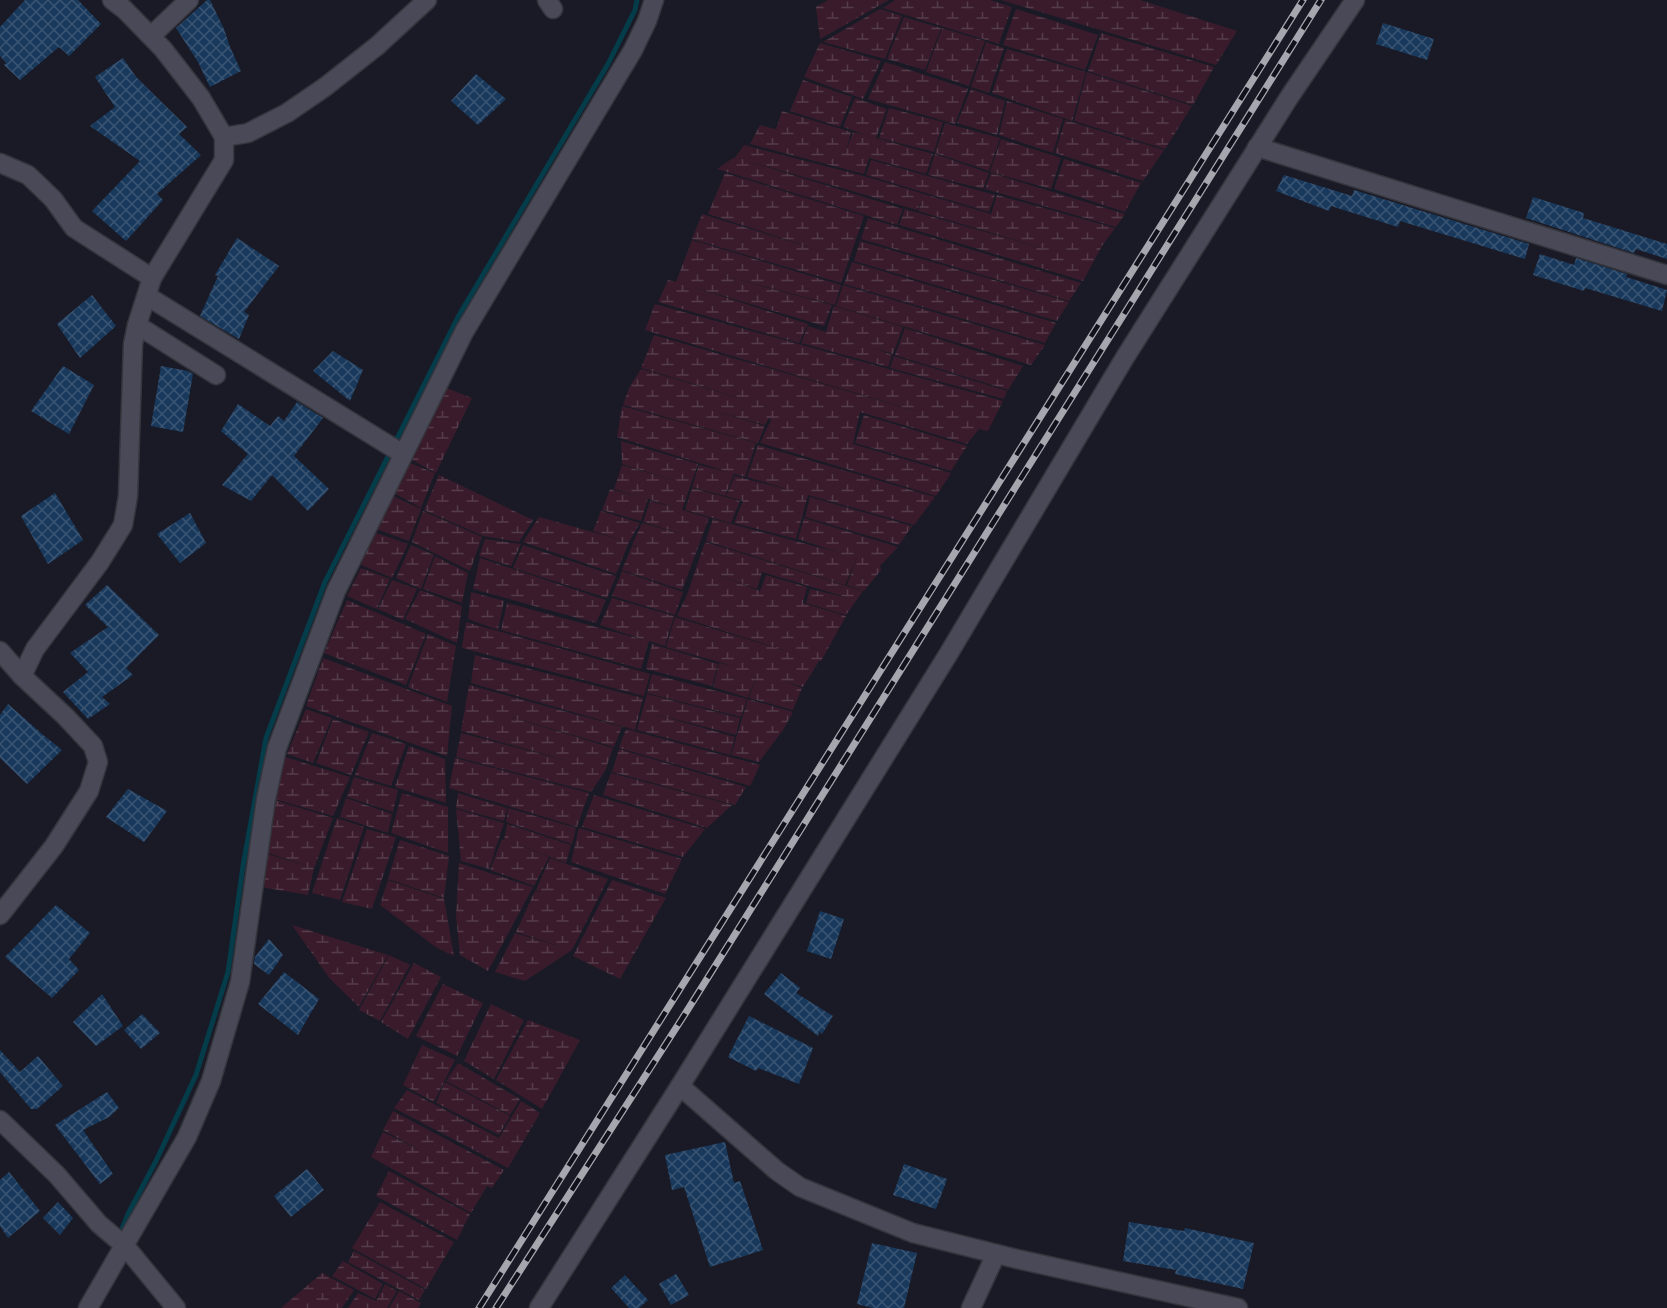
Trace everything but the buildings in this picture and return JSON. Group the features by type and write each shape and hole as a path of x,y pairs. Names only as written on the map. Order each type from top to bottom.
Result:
{"street":[{"path":"22,676 35,649 100,562 123,525 128,496 133,344 137,325 152,278 224,160 224,137 201,98 163,49 124,9 112,0"},
{"path":"151,36 189,0"},
{"path":"224,137 248,133 297,106 377,46 427,0"},
{"path":"88,1308 187,1137 211,1081 240,982 266,799 277,748 336,591 402,453 464,332 633,50 654,0"},
{"path":"539,1308 949,653 1124,359 1257,147 1355,0"},
{"path":"1257,147 1667,275"},
{"path":"0,163 28,175 53,199 74,228 152,278"},
{"path":"147,297 402,453"},
{"path":"137,325 216,375"},
{"path":"0,651 93,746 98,762 89,791 54,846 0,915"},
{"path":"680,1086 777,1171 800,1187 913,1233 1238,1308"},
{"path":"0,1120 57,1174 99,1224 123,1244 176,1308"},
{"path":"971,1308 996,1254"}],"green space":[{"path":"828,0 889,0 820,39 816,7"},
{"path":"895,0 990,0 1012,7 999,44 883,8"},
{"path":"1001,0 1140,0 1237,31 1216,65"},
{"path":"880,9 902,16 885,59 823,42"},
{"path":"1016,9 1098,35 1085,70 1003,45"},
{"path":"904,17 941,28 925,70 887,59"},
{"path":"942,28 985,41 969,86 926,72"},
{"path":"1101,33 1214,67 1193,105 1088,71"},
{"path":"986,42 1004,48 989,93 971,87"},
{"path":"820,43 881,61 863,99 804,77"},
{"path":"1007,49 1086,72 1072,121 992,93"},
{"path":"885,62 968,89 955,124 868,99"},
{"path":"1087,72 1192,106 1165,149 1074,121"},
{"path":"803,80 852,97 840,127 790,111"},
{"path":"971,89 1005,101 997,135 957,123"},
{"path":"855,98 887,109 876,138 933,154 926,174 869,158 864,174 750,144 760,125 778,130 776,129 782,111 851,132 846,152 853,132 866,135 843,127"},
{"path":"1007,101 1063,119 1053,153 999,135"},
{"path":"889,108 943,122 934,152 879,138"},
{"path":"1065,120 1164,150 1143,181 1055,153"},
{"path":"945,123 1000,138 989,171 935,153"},
{"path":"1001,139 1061,158 1051,189 990,172"},
{"path":"744,145 864,176 991,214 997,195 1115,228 1102,246 1083,281 899,225 905,209 1059,253 918,211 922,200 917,210 738,158 903,209 897,225 717,169 735,158"},
{"path":"935,154 989,173 983,189 928,175"},
{"path":"1064,159 1141,183 1125,212 1054,189"},
{"path":"871,160 995,195 989,212 866,175"},
{"path":"725,173 864,216 841,283 692,239 702,214 827,253 708,214"},
{"path":"991,173 1125,214 1116,227 985,189"},
{"path":"868,218 1081,283 1069,301 861,239"},
{"path":"692,240 841,285 835,305 702,270 832,305 824,326 690,286 808,324 799,343 658,302 668,280 676,282"},
{"path":"860,241 1069,302 1057,321 854,261"},
{"path":"852,262 1056,323 1045,343 844,284"},
{"path":"843,285 1045,345 1031,365 836,306"},
{"path":"655,304 1003,401 988,431 979,429 967,444 860,412 853,444 951,473 936,496 760,443 771,420 769,418 765,425 708,409 765,426 758,443 623,405 629,388 641,369 780,410 641,368 654,335 957,423 645,330"},
{"path":"834,306 903,327 893,354 871,347 892,355 888,367 801,343 808,326 826,332"},
{"path":"905,328 1023,366 1008,390 895,355"},
{"path":"894,356 1007,391 1004,399 890,368"},
{"path":"444,387 472,398 436,473 408,458"},
{"path":"622,406 756,443 745,477 734,474 725,496 692,487 699,465 728,472 617,437"},
{"path":"864,415 967,446 951,471 855,443"},
{"path":"621,441 698,464 682,510 709,518 682,590 622,570 632,546 639,547 632,545 642,523 689,536 643,522 650,501 676,508 648,499 641,521 602,510 610,489 639,497 614,489 622,465 679,482 622,464"},
{"path":"758,445 935,497 914,525 808,495 796,539 734,523 743,501 726,496 735,476 793,491 747,477"},
{"path":"410,463 435,473 421,508 394,493"},
{"path":"439,475 533,520 519,542 483,536 424,510"},
{"path":"692,488 740,501 731,523 685,510"},
{"path":"393,496 421,509 409,541 376,529"},
{"path":"810,497 912,526 899,545 805,517"},
{"path":"423,511 482,537 470,571 412,542"},
{"path":"601,511 640,523 629,542 616,574 523,542 539,517 621,540 593,531"},
{"path":"804,518 898,547 880,566 881,570 864,591 847,585 857,558 845,585 706,541 713,519 840,553 798,539"},
{"path":"374,532 408,544 392,578 361,565"},
{"path":"485,539 521,544 511,566 479,556"},
{"path":"705,542 863,591 846,615 806,603 810,589 849,598 762,572 757,589 710,572 760,591 766,575 807,587 803,603 846,616 821,661 803,687 784,681 802,688 793,710 749,698 758,673 748,698 713,687 719,663 733,666 666,647 675,617 805,657 677,616 687,595"},
{"path":"411,545 434,555 421,589 396,578"},
{"path":"523,545 616,576 607,598 513,568"},
{"path":"435,556 468,573 462,603 423,589"},
{"path":"480,558 606,600 596,623 473,589"},
{"path":"361,568 390,579 377,609 347,596"},
{"path":"622,571 683,592 675,615 612,596"},
{"path":"392,580 417,589 403,620 378,609"},
{"path":"420,590 462,606 457,643 405,619"},
{"path":"471,592 504,601 498,630 468,619"},
{"path":"612,598 674,616 665,646 649,641 641,669 501,630 507,603 644,640 600,625"},
{"path":"347,600 426,634 406,685 324,653"},
{"path":"466,622 650,674 644,696 462,648"},
{"path":"428,634 456,646 447,702 408,687"},
{"path":"652,644 718,664 712,686 646,669"},
{"path":"475,655 643,698 635,730 471,683"},
{"path":"323,658 452,706 447,756 306,706"},
{"path":"652,674 747,699 741,717 647,693"},
{"path":"469,685 622,727 614,747 501,714 613,748 605,771 591,792 456,757 461,733 576,763 461,731"},
{"path":"647,694 740,718 736,735 648,712 735,737 730,755 637,730"},
{"path":"748,699 793,712 783,730 759,762 731,755"},
{"path":"306,709 332,718 313,763 287,754"},
{"path":"333,719 369,732 351,775 316,763"},
{"path":"626,729 760,765 750,786 619,748"},
{"path":"372,733 406,744 391,786 355,775"},
{"path":"409,746 445,759 446,803 395,787"},
{"path":"619,749 746,787 735,805 612,772"},
{"path":"285,757 350,777 333,816 271,798"},
{"path":"455,758 589,793 577,827 449,788"},
{"path":"611,773 732,805 707,828 603,795"},
{"path":"354,777 398,790 393,812 347,797"},
{"path":"402,793 448,807 448,853 391,833"},
{"path":"458,793 507,808 504,821 456,808"},
{"path":"594,795 705,829 683,857 582,827"},
{"path":"346,798 392,814 388,833 340,817"},
{"path":"271,799 333,818 314,868 308,895 261,887 264,853 313,868 265,852"},
{"path":"508,808 576,828 572,844 506,822"},
{"path":"456,809 504,823 489,869 461,861"},
{"path":"337,818 364,827 340,900 312,893"},
{"path":"507,824 571,845 566,863 506,840 549,857 534,886 490,870 502,839 504,840"},
{"path":"579,828 682,859 665,894 571,862"},
{"path":"367,829 396,837 372,909 342,902"},
{"path":"400,840 449,856 444,898 388,879"},
{"path":"550,858 608,879 572,950 525,981 495,972 515,933 565,948 516,932 535,891 541,892 536,890"},
{"path":"459,863 533,887 488,971 460,955 456,916"},
{"path":"388,880 444,899 454,956 437,948 380,905"},
{"path":"612,880 666,898 620,979 573,956"},
{"path":"292,925 388,955 359,1007 330,979"},
{"path":"389,955 410,965 380,1021 359,1010"},
{"path":"414,963 441,977 408,1039 381,1022"},
{"path":"443,984 483,1003 457,1056 416,1036"},
{"path":"491,1004 524,1020 494,1079 464,1061"},
{"path":"528,1020 580,1040 542,1109 496,1080"},
{"path":"422,1045 455,1060 434,1102 403,1085"},
{"path":"458,1063 520,1099 510,1115 446,1081"},
{"path":"445,1082 510,1116 499,1135 436,1103"},
{"path":"407,1090 499,1138 521,1101 540,1113 508,1168 394,1108"},
{"path":"393,1111 504,1170 492,1188 487,1186 471,1213 371,1157 383,1132 423,1152 383,1130"},
{"path":"389,1171 470,1214 457,1240 376,1196"},
{"path":"380,1202 454,1242 426,1289 352,1248"},
{"path":"354,1251 425,1290 419,1300 348,1262"},
{"path":"343,1261 383,1284 375,1299 332,1276"},
{"path":"322,1273 354,1290 342,1308 281,1308"},
{"path":"385,1284 397,1291 387,1308 348,1308 358,1293 376,1301"},
{"path":"399,1291 421,1303 418,1308 389,1308"}],"waterway":[{"path":"119,1237 196,1075 228,972 243,866 266,738 325,582 458,317 608,64 635,10 637,0"}],"railway":[{"path":"479,1308 1303,0"},
{"path":"496,1308 685,1014 1321,0"}]}
